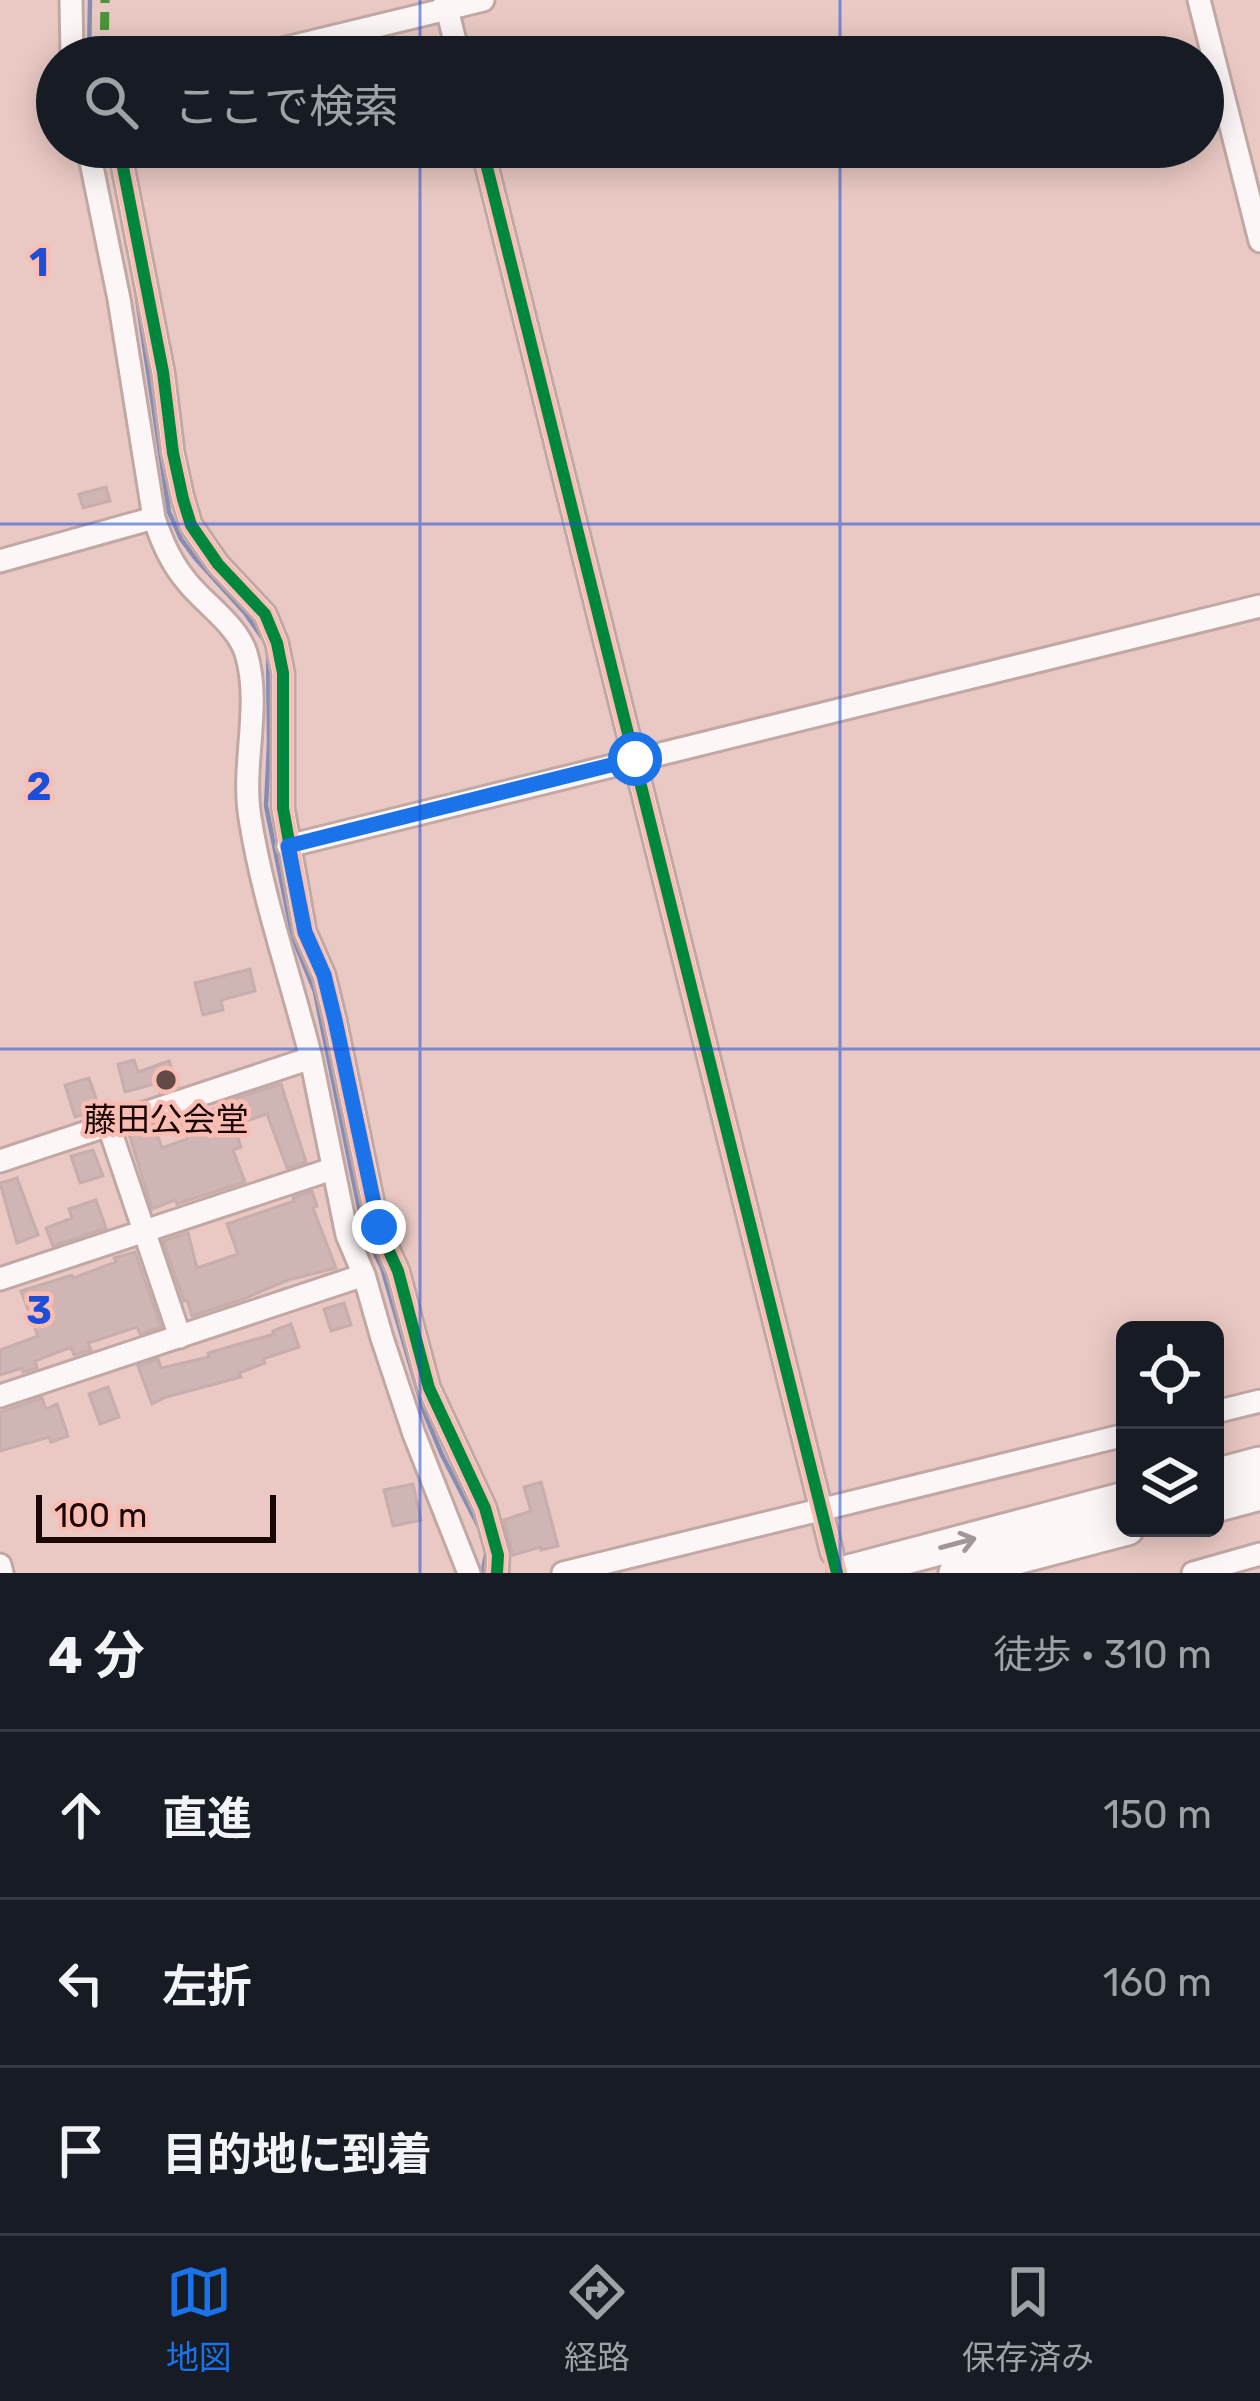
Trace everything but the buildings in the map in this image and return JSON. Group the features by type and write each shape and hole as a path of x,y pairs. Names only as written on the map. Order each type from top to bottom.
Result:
{"highway":[{"path":"1224,1474 1260,1464"},
{"path":"1224,1503 1260,1493"},
{"path":"838,1563 1116,1501"},
{"path":"956,1573 1116,1531"}],"street":[{"path":"71,0 72,36"},
{"path":"327,36 446,4 483,0"},
{"path":"1199,0 1208,36"},
{"path":"446,4 454,36"},
{"path":"1224,99 1260,241"},
{"path":"92,168 154,518 163,546 186,581 244,648 251,682 249,813 275,937 311,1058 347,1235 414,1434 468,1567"},
{"path":"123,168 164,372 172,453 191,525 265,614 277,643 283,673 283,808 305,932 324,975 379,1227 398,1271 429,1388 484,1508 498,1555 497,1573"},
{"path":"487,168 838,1563"},
{"path":"0,561 154,518"},
{"path":"288,846 1260,606"},
{"path":"0,1161 311,1058"},
{"path":"108,1124 180,1337"},
{"path":"0,1280 332,1169"},
{"path":"0,1396 364,1275"},
{"path":"1224,1410 1260,1401"},
{"path":"563,1573 1116,1437"},
{"path":"1193,1573 1260,1554"}],"waterway":[{"path":"89,36 90,0"},
{"path":"134,278 169,512 195,558 268,646 266,806 293,938 315,992 363,1228 382,1268 424,1412 482,1533"},
{"path":"475,1573 483,1571 487,1549"}],"marked path":[{"path":"104,36 105,0"}],"cycle path":[{"path":"123,168 183,499 191,525 218,564 265,614 277,643 283,673 283,808 305,932 324,975 378,1227 398,1271 429,1388 485,1508 498,1555 497,1573"},
{"path":"487,168 837,1573"}],"place":[{"name":"藤田公会堂","path":"166,1080"}],"route":[{"path":"379,1227 335,1020 324,975 305,932 288,846 635,759"}]}
